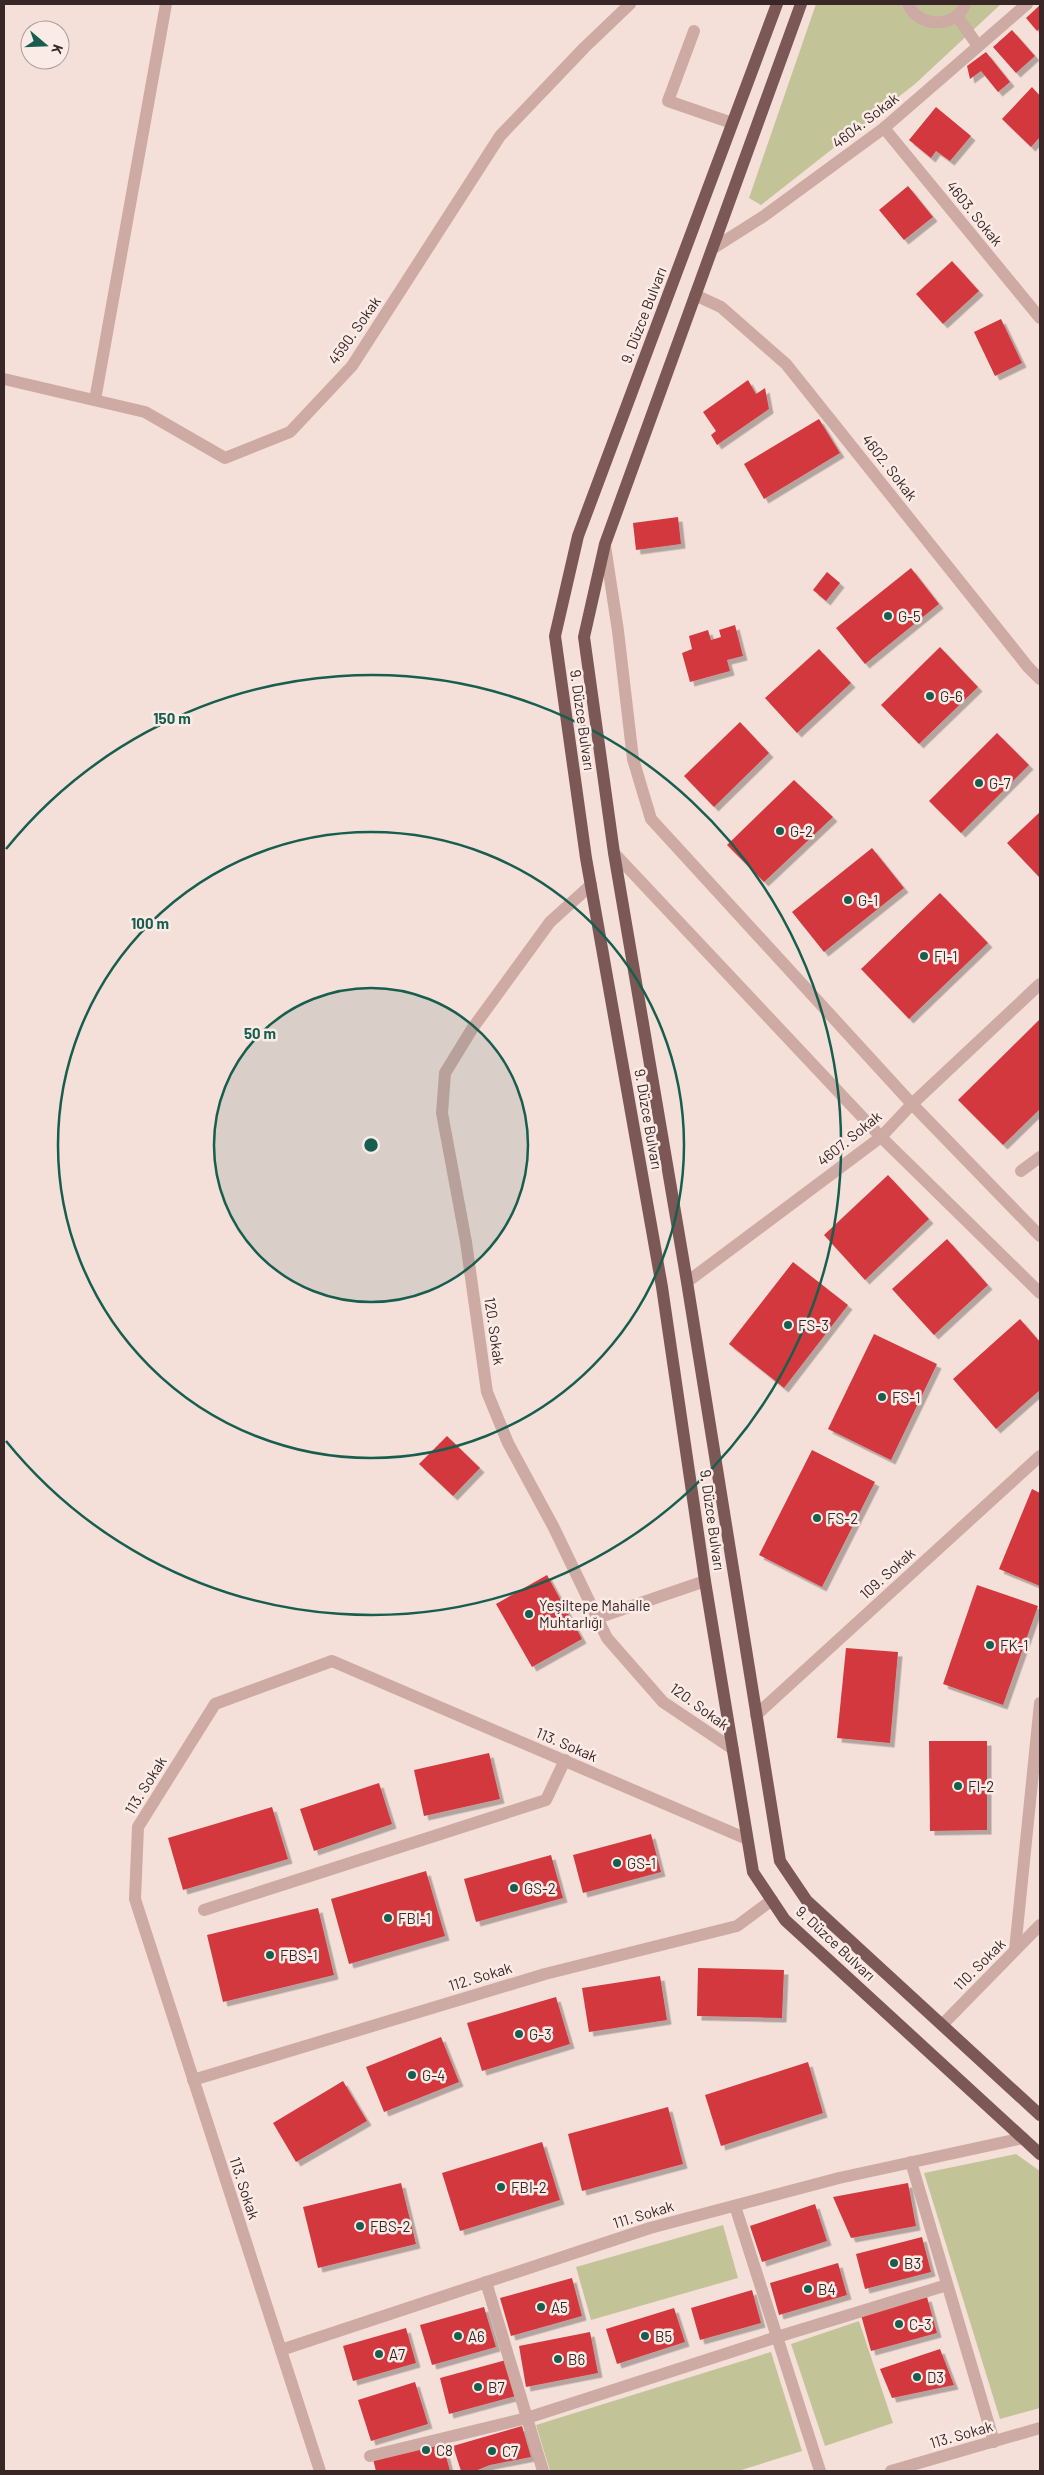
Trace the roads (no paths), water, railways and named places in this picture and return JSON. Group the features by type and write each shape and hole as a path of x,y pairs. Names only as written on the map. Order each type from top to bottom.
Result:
{"main road":[{"name":"9. Düzce Bulvarı","path":"777,4 578,536 555,636 591,885 662,1287 705,1581 753,1872 785,1920 1040,2154"},
{"name":"9. Düzce Bulvarı","path":"802,4 605,544 584,637 614,854 687,1282 780,1861 807,1901 1040,2115"}],"street":[{"path":"95,400 166,4"},
{"name":"4590. Sokak","path":"4,379 145,412 225,458 290,432 352,366 500,136 584,48 630,4"},
{"path":"908,4 918,16 927,21 937,23 948,21 957,16 966,4"},
{"name":"4604. Sokak","path":"712,249 764,216 884,128 1027,4"},
{"path":"957,16 978,46"},
{"path":"694,31 668,101 732,123"},
{"name":"4603. Sokak","path":"884,128 1040,318"},
{"name":"4602. Sokak","path":"695,296 721,307 786,364 1028,667 1040,679"},
{"path":"605,544 618,631 633,759 651,819 912,1104 1040,1236"},
{"path":"614,854 881,1137 1040,1292"},
{"name":"120. Sokak","path":"591,885 550,922 472,1029 445,1073 442,1113 466,1242 487,1392 508,1443 553,1526 607,1638 663,1702 733,1749"},
{"name":"4607. Sokak","path":"687,1282 881,1137 912,1104 1040,984"},
{"path":"1021,1172 1040,1157"},
{"name":"109. Sokak","path":"756,1714 1040,1456"},
{"path":"597,1618 705,1581"},
{"name":"113. Sokak","path":"320,2471 135,1900 138,1827 214,1704 332,1661 748,1839"},
{"path":"1015,1950 1040,1703"},
{"path":"204,1910 546,1800 564,1760"},
{"name":"112. Sokak","path":"193,2080 545,1974 737,1926 772,1900"},
{"name":"110. Sokak","path":"942,2025 1040,1925"},
{"name":"111. Sokak","path":"281,2350 650,2228 912,2162 1023,2138"},
{"path":"912,2162 994,2442"},
{"path":"735,2206 820,2471"},
{"path":"486,2282 543,2471"},
{"path":"370,2456 527,2418 777,2337 948,2285"},
{"name":"113. Sokak","path":"891,2471 1040,2428"}],"place":[{"name":"G-5","path":"888,616"},
{"name":"G-6","path":"930,696"},
{"name":"G-7","path":"979,783"},
{"name":"G-2","path":"780,831"},
{"name":"G-1","path":"848,900"},
{"name":"FI-1","path":"924,956"},
{"name":"FS-3","path":"788,1325"},
{"name":"FS-1","path":"882,1397"},
{"name":"FS-2","path":"817,1518"},
{"name":"Yeşiltepe Mahalle Muhtarlığı","path":"529,1614"},
{"name":"FK-1","path":"990,1645"},
{"name":"FI-2","path":"958,1786"},
{"name":"GS-1","path":"617,1863"},
{"name":"GS-2","path":"514,1888"},
{"name":"FBI-1","path":"388,1918"},
{"name":"FBS-1","path":"270,1955"},
{"name":"G-3","path":"519,2034"},
{"name":"G-4","path":"412,2075"},
{"name":"FBI-2","path":"501,2187"},
{"name":"FBS-2","path":"360,2226"},
{"name":"B3","path":"894,2263"},
{"name":"B4","path":"808,2289"},
{"name":"A5","path":"541,2307"},
{"name":"C-3","path":"899,2324"},
{"name":"A6","path":"458,2336"},
{"name":"B5","path":"645,2336"},
{"name":"A7","path":"379,2354"},
{"name":"B6","path":"558,2359"},
{"name":"D3","path":"917,2377"},
{"name":"B7","path":"478,2387"},
{"name":"C8","path":"426,2450"},
{"name":"C7","path":"492,2451"}]}
